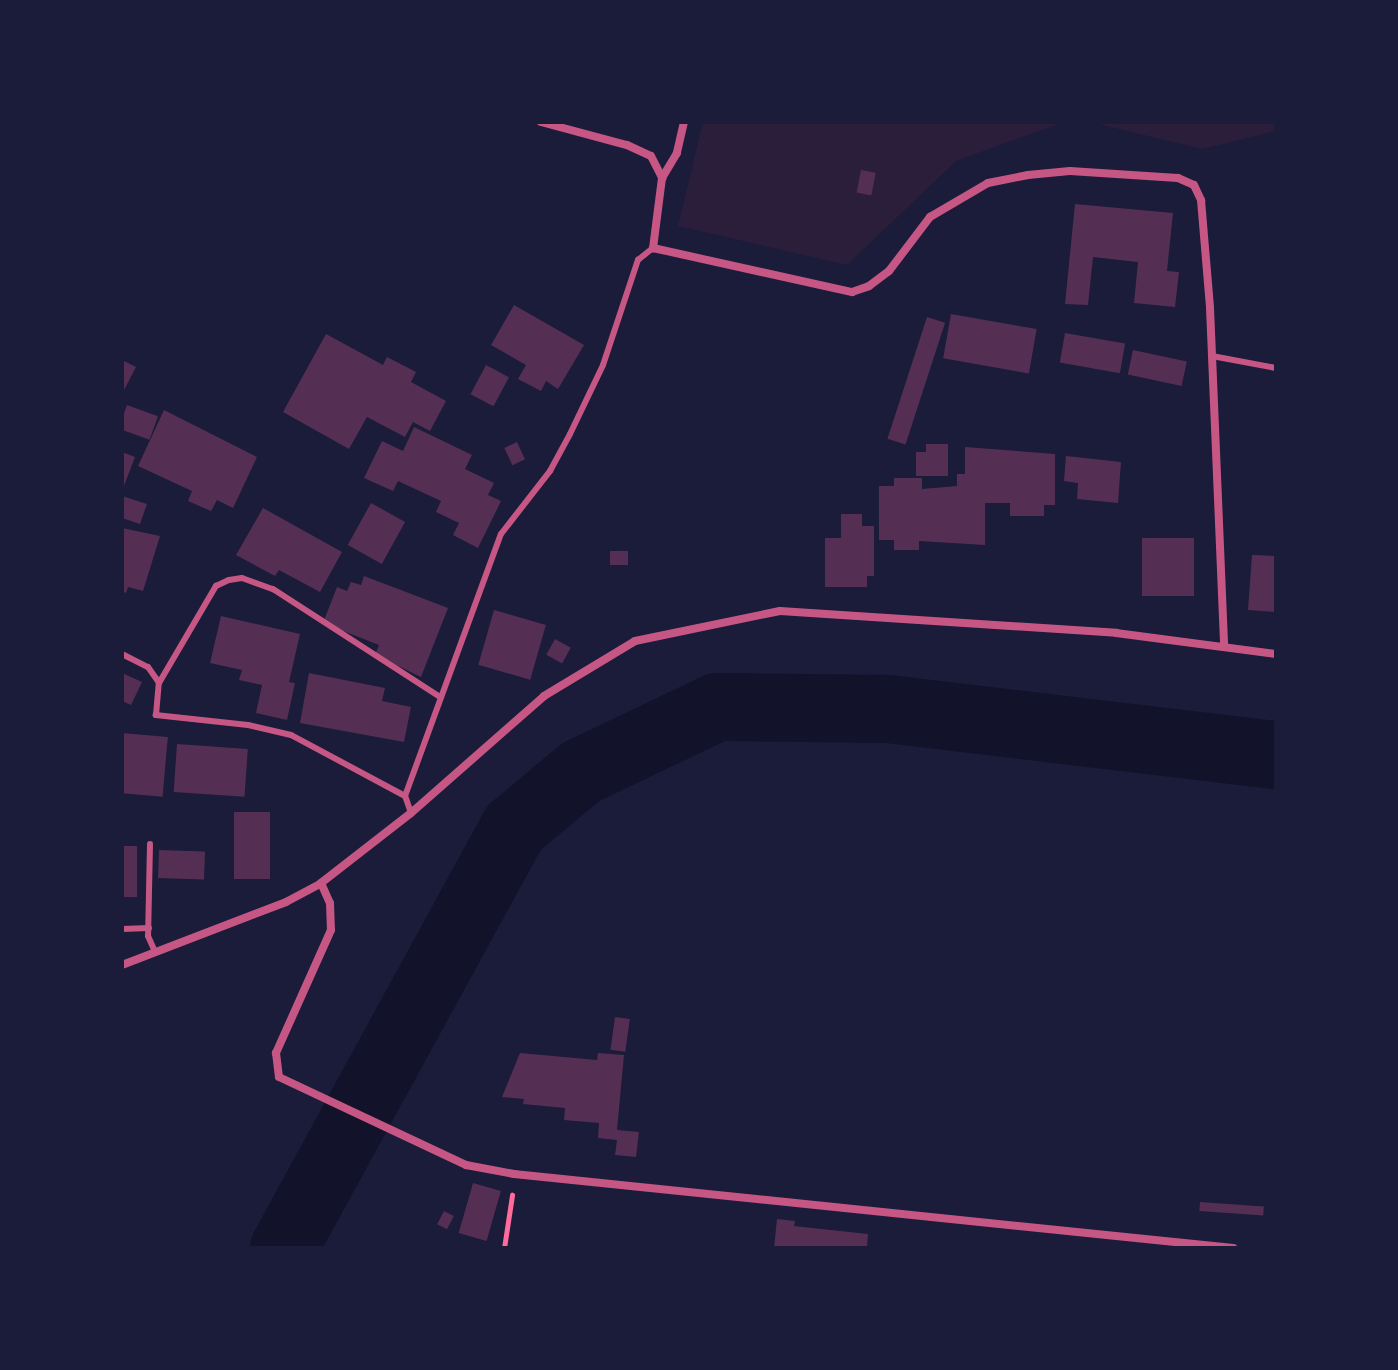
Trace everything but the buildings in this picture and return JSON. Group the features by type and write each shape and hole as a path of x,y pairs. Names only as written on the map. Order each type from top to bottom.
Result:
{"street":[{"path":"541,122 627,145 651,156 662,178"},
{"path":"684,122 677,153 662,178 653,248 852,292 869,286 889,271 930,217 988,183 1070,171 1178,178 1194,185 1201,200 1212,356 1224,647"},
{"path":"122,965 286,902 321,883 411,813 544,696 635,641 780,611 1116,633 1276,654"},
{"path":"321,883 330,903 331,930 276,1053 279,1077 466,1165 514,1174 1233,1248"}],"lane":[{"path":"411,813 405,796 501,534 550,471 570,434 603,365 638,260 653,248"},
{"path":"1212,356 1276,368"},
{"path":"405,796 291,735 248,725 156,715 159,683 192,633 204,603 216,586 242,578 273,589 440,697"},
{"path":"122,654 148,667 159,683"},
{"path":"150,844 148,936 155,952"},
{"path":"122,929 149,928"}],"path":[{"path":"504,1248 514,1174"}],"shaded area":[{"path":"703,122 1064,122 956,161 847,265 678,226"},
{"path":"1090,122 1276,122 1276,131 1202,149"}],"waterway":[{"path":"284,1248 514,828 581,772 717,707 888,709 1276,755"}]}
